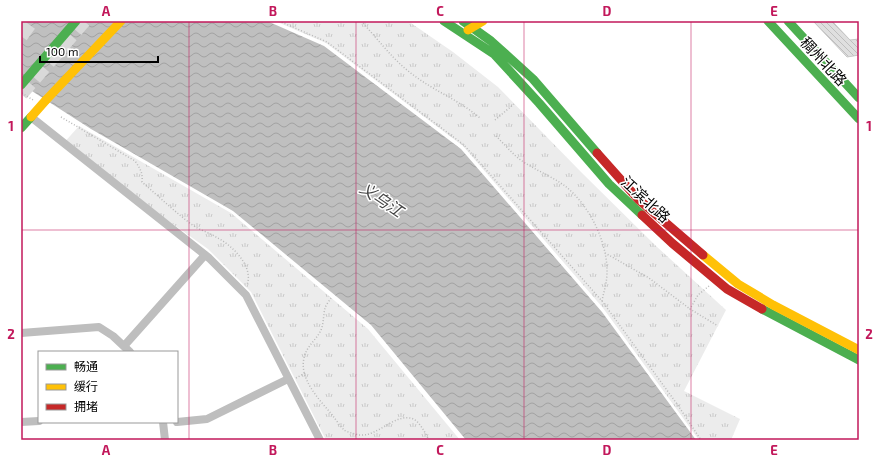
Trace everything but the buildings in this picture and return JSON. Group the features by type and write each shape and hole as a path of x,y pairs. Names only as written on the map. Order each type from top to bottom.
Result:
{"main road":[{"path":"21,86 76,21"},
{"path":"21,128 121,21"},
{"name":"江滨北路","path":"444,21 464,25 491,41 533,79 638,199 738,284 773,305 859,350"},
{"path":"464,25 483,21"},
{"name":"稠州北路","path":"768,21 859,119"},
{"name":"稠州北路","path":"788,21 859,98"},
{"name":"江滨北路","path":"464,25 494,54 539,103 609,184 672,243 727,289 774,316 859,360"}],"street":[{"path":"31,117 205,255 246,295 320,440"},
{"path":"21,333 99,327 113,336 127,349 205,255"},
{"path":"178,422 207,419 288,379"},
{"path":"21,422 38,421"},
{"path":"163,423 165,440"}],"path":[{"path":"279,21 327,42 464,144 602,301 677,404 701,440"},
{"path":"361,21 389,54 411,73 459,102 480,118"},
{"path":"21,92 38,103"},
{"path":"495,120 514,104"},
{"path":"61,117 135,161 143,176 142,182 193,226 217,237 230,246 241,258 247,270 249,280 246,287"},
{"path":"496,136 518,158 551,176 566,188 581,202 591,216 605,253 606,282 602,301"},
{"path":"605,253 649,278 690,309 718,326"},
{"path":"690,309 698,295 718,281"},
{"path":"331,298 325,307 321,332 308,348 304,358 306,378 318,398 345,431 359,435 368,434 398,420 412,418 417,422 429,440"}],"green space":[{"path":"275,21 408,21 453,52 498,87 656,246 726,310 684,391 740,419 731,440 699,440 603,308 463,146 326,43"},
{"path":"79,126 231,213 368,329 460,440 326,440 251,292 208,249 62,145"}],"water":[{"name":"义乌江","path":"21,21 267,21 324,46 461,149 602,312 696,440 466,440 371,325 233,211 91,129 21,84"}],"tunnel":[{"path":"21,36 32,21"},
{"path":"21,94 84,21"}],"traffic: fast":[{"path":"21,85 76,21"},
{"path":"444,21 494,54 539,103 609,184 642,215"},
{"path":"463,21 491,41 533,79 597,153"},
{"path":"768,21 859,119"},
{"path":"788,21 859,98"},
{"path":"21,128 31,117"},
{"path":"762,309 859,360"}],"traffic: slow":[{"path":"46,100 121,21"},
{"path":"468,30 483,21"},
{"path":"31,117 46,100"},
{"path":"703,255 738,284 773,305 859,350"}],"traffic: jam":[{"path":"597,153 638,199 703,255"},
{"path":"642,215 672,243 727,289 762,309"}]}
